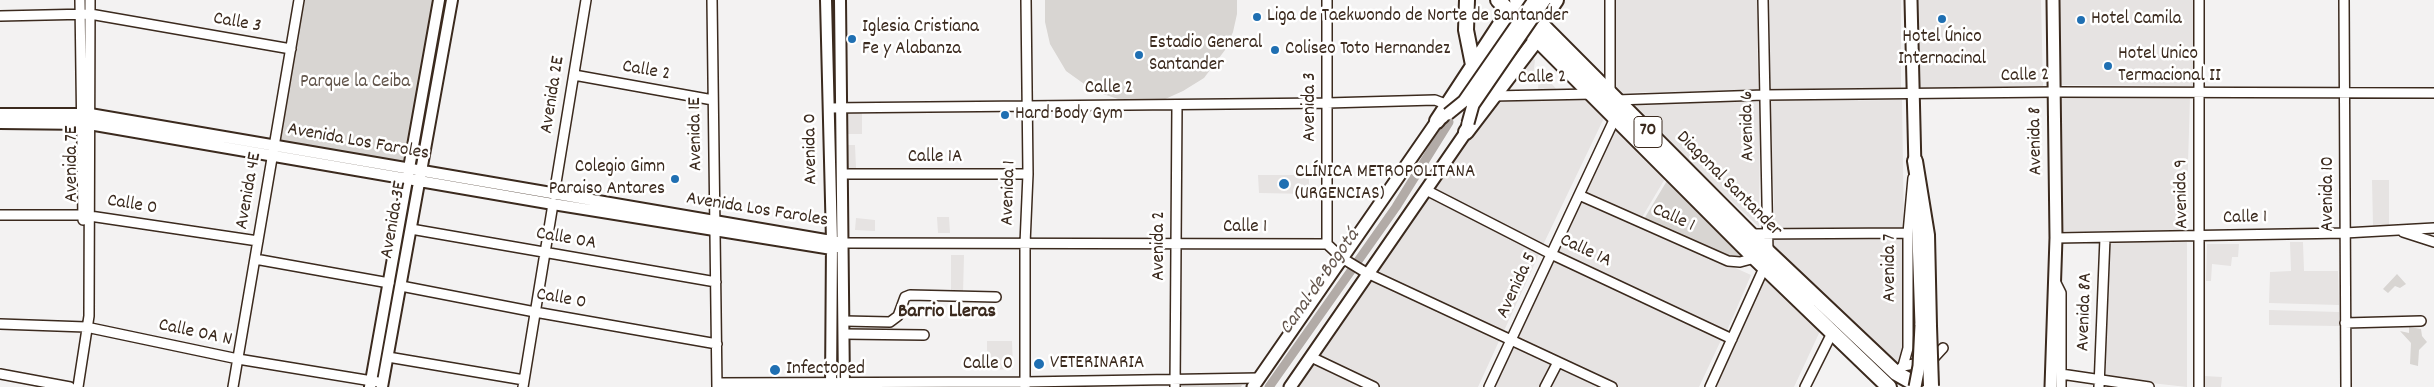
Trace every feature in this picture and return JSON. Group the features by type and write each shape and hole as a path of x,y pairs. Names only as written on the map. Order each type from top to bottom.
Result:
{"main road":[{"path":"1467,0 1466,30 1473,65"},
{"name":"Diagonal Santander","path":"1498,0 1515,3 1540,24 1768,252 1922,387"},
{"path":"1444,113 1464,100 1534,0"},
{"path":"1467,127 1473,106 1545,0"},
{"path":"1540,24 1556,0"},
{"name":"Avenida 7","path":"1911,0 1915,161"},
{"name":"Avenida 8","path":"2051,387 2056,238 2052,0"},
{"path":"1256,383 1345,259 1444,113 1473,65 1515,3"},
{"name":"Diagonal Santander","path":"1515,3 1537,39 1760,263 1888,386"},
{"path":"1290,387 1367,272 1426,190 1467,127 1537,39"},
{"path":"1915,161 1927,235 1925,325 1916,387"},
{"path":"1925,325 1931,387"}],"street":[{"name":"Avenida 7E","path":"78,387 86,327 85,118 80,0"},
{"name":"Avenida 7E","path":"85,118 90,0"},
{"name":"Avenida 4E","path":"233,387 299,0"},
{"name":"Avenida 3E","path":"371,384 439,0"},
{"name":"Avenida 3E","path":"383,385 452,0"},
{"name":"Avenida 2E","path":"523,383 586,0"},
{"name":"Avenida 1E","path":"712,0 717,385"},
{"name":"Avenida 0","path":"826,0 832,245 831,385"},
{"name":"Avenida 0","path":"840,0 844,385"},
{"name":"Avenida 1","path":"1025,384 1025,244 1028,174 1026,0"},
{"name":"Avenida 3","path":"1327,0 1327,244"},
{"path":"1610,0 1613,97"},
{"name":"Avenida 6","path":"1763,0 1768,252"},
{"name":"Avenida 9","path":"2199,0 2199,387"},
{"name":"Avenida 10","path":"2344,0 2346,387"},
{"name":"Calle 3","path":"0,16 90,14 291,49"},
{"name":"Calle 2","path":"574,75 713,100"},
{"name":"Calle 2","path":"1613,97 2054,92 2434,93"},
{"name":"Calle 2","path":"1492,96 1593,94"},
{"name":"Calle 2","path":"829,108 1177,105 1435,100 1444,113"},
{"name":"Avenida 2","path":"1175,383 1177,105"},
{"name":"Avenida Los Faroles","path":"0,114 85,118 554,200 832,245 843,243"},
{"name":"Avenida Los Faroles","path":"0,123 85,118"},
{"name":"Avenida 5","path":"1489,387 1616,118"},
{"name":"Avenida 7","path":"1900,369 1908,348 1908,233 1915,161"},
{"name":"Calle 1A","path":"842,174 1028,174"},
{"name":"Calle 1A","path":"1426,190 1551,254 1732,339"},
{"name":"Calle 1","path":"1579,195 1728,261 1760,263"},
{"name":"Calle 0","path":"0,215 86,215 258,241"},
{"name":"Calle 1","path":"2056,238 2345,233 2434,228"},
{"name":"Calle 0A","path":"411,229 545,254 716,282"},
{"path":"2398,231 2434,242"},
{"path":"1751,234 1908,233"},
{"name":"Avenida 8A","path":"2100,384 2105,238"},
{"name":"Calle 1","path":"843,243 1327,244"},
{"path":"1327,244 1345,259 1367,272 1558,362 1600,384 1612,387"},
{"path":"255,259 389,283"},
{"path":"1710,387 1732,339 1760,263"},
{"name":"Avenida 8","path":"2055,281 2061,293 2061,387"},
{"name":"Calle 0","path":"401,286 717,344"},
{"path":"844,321 890,322 898,316 905,297 910,295 996,297"},
{"path":"2346,323 2421,321"},
{"name":"Calle 0A N","path":"0,324 86,327 238,359 383,385"},
{"path":"1805,387 1832,333"},
{"path":"844,334 924,335"},
{"path":"1900,369 1931,361 1942,348"},
{"path":"388,357 523,383"},
{"path":"1311,357 1374,387"},
{"path":"1545,387 1558,362"},
{"path":"0,374 70,387"},
{"path":"2061,374 2100,384 2149,387"},
{"name":"Calle 0","path":"717,385 1256,383"}],"shaded area":[{"path":"1615,0 1757,0 1758,90 1613,93"},
{"path":"1769,0 1901,0 1901,90 1770,91"},
{"path":"1911,0 2041,0 2043,86 1913,91"},
{"path":"2058,0 2194,0 2194,86 2056,85"},
{"path":"1528,54 1535,60 1533,77 1521,75 1522,67"},
{"path":"1539,75 1544,75 1559,92 1538,90"},
{"path":"2190,96 2186,232 2058,231 2055,98"},
{"path":"1584,97 1604,118 1543,245 1434,188 1482,112 1503,101"},
{"path":"1902,100 1904,230 1775,232 1770,101"},
{"path":"1624,101 1760,102 1759,227 1643,119"},
{"path":"847,113 862,113 862,134 848,134"},
{"path":"1613,128 1666,177 1641,219 1585,195 1584,191"},
{"path":"847,145 855,145 856,168 847,168"},
{"name":"CLÍNICA METROPOLITANA (URGENCIAS)","path":"1258,175 1309,175 1309,194 1259,193"},
{"path":"2372,180 2389,180 2389,226 2373,226"},
{"path":"1003,192 1012,192 1012,213 1005,213 1002,210"},
{"path":"1429,197 1540,252 1503,333 1376,274"},
{"path":"1578,197 1751,275 1726,333 1554,251"},
{"path":"937,217 949,217 950,233 938,233"},
{"path":"856,218 875,220 875,231 855,230"},
{"path":"1904,238 1903,363 1898,368 1770,250 1773,239"},
{"path":"2105,241 2187,242 2187,387 2106,378"},
{"path":"2290,242 2303,242 2304,271 2338,271 2339,305 2269,303 2270,272 2291,271"},
{"path":"2207,244 2239,244 2238,257 2232,257 2231,266 2212,264 2211,281 2206,281"},
{"path":"951,255 964,255 963,294 951,294"},
{"path":"1553,257 1722,338 1699,387 1620,387 1514,339"},
{"path":"1765,277 1821,329 1794,387 1713,387"},
{"path":"1373,280 1500,339 1478,387 1380,387 1319,357"},
{"path":"2269,310 2339,312 2339,326 2269,325"},
{"path":"987,341 1012,341 1013,369 987,370"},
{"path":"1511,343 1606,387 1491,387"},
{"path":"1314,362 1365,387 1297,387"},
{"path":"2204,376 2222,377 2221,387 2203,387"}],"green space":[{"name":"Parque la Ceiba","path":"305,0 437,0 407,164 277,142"},
{"name":"Estadio General Santander","path":"1045,0 1237,0 1237,14 1233,32 1225,50 1204,78 1183,91 1163,100 1138,101 1118,99 1094,91 1066,71 1050,44 1045,22"},
{"path":"1668,179 1749,256 1736,260 1644,219"},
{"path":"2397,274 2406,284 2400,288 2395,286 2388,293 2383,289"},
{"path":"2409,327 2421,329 2422,336 2427,342 2419,350 2418,366 2410,364 2411,343 2400,331 2409,333"},
{"path":"1176,383 1242,385 1241,387 1176,387"}],"waterway":[{"name":"Canal de Bogotá","path":"1269,387 1396,207 1449,122"}],"place":[{"name":"Liga de Taekwondo de Norte de Santander","path":"1257,17"},
{"name":"Hotel Único Internacinal","path":"1942,19"},
{"name":"Hotel Camila","path":"2081,20"},
{"name":"Iglesia Cristiana Fe y Alabanza","path":"852,39"},
{"name":"Coliseo Toto Hernandez","path":"1275,50"},
{"name":"Estadio General Santander","path":"1139,55"},
{"name":"Hotel Unico Termacional II","path":"2108,66"},
{"name":"Hard Body Gym","path":"1005,115"},
{"name":"Colegio Gimn Paraiso Antares","path":"675,179"},
{"name":"CLÍNICA METROPOLITANA (URGENCIAS)","path":"1284,184"},
{"name":"VETERINARIA","path":"1039,364"},
{"name":"Infectoped","path":"775,370"}],"district":[{"name":"Barrio Lleras","path":"947,313"}]}
